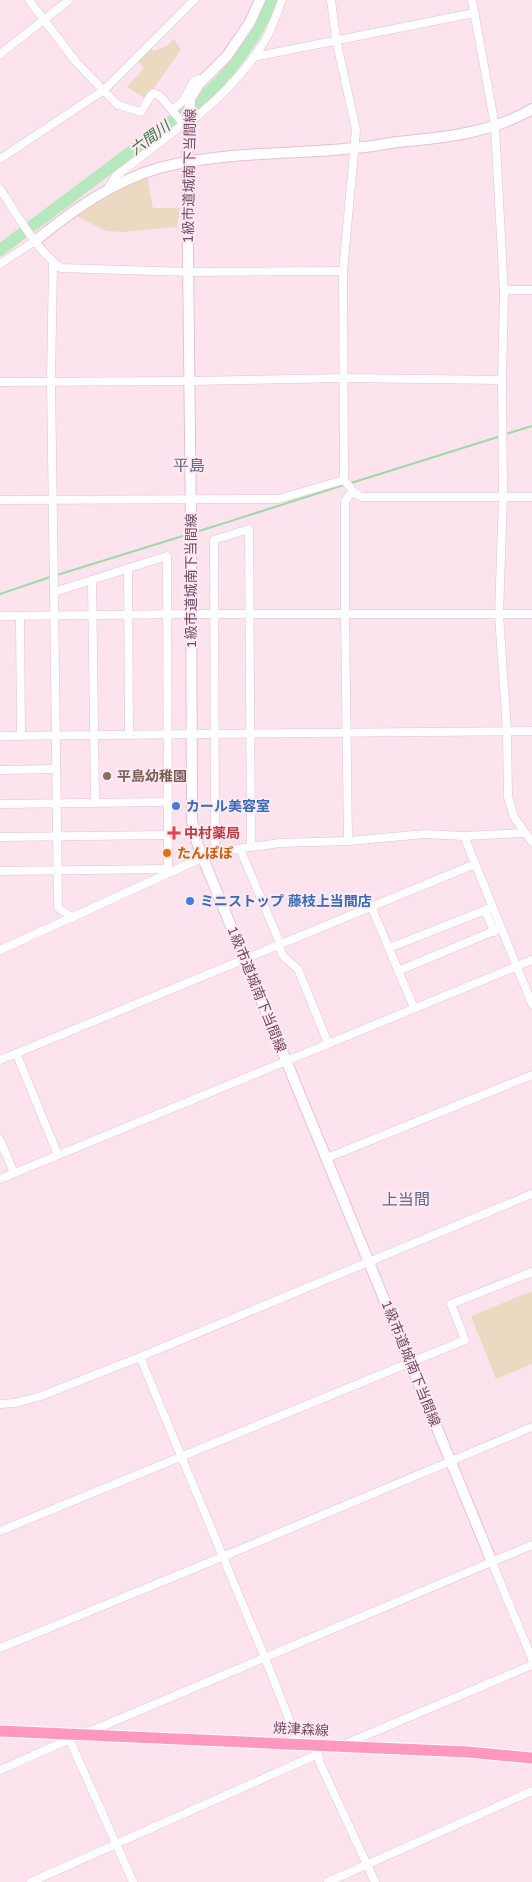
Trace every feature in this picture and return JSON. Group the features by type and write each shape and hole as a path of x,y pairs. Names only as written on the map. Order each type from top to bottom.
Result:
{"main road":[{"name":"焼津森線","path":"0,1731 69,1737 84,1734 299,1744 318,1754 340,1746 468,1752 532,1758"}],"street":[{"path":"29,0 76,62 118,104 141,112 150,95 154,93 161,97 181,117"},
{"path":"0,54 69,0"},
{"path":"0,159 104,90 194,0"},
{"name":"1級市道城南下当間線","path":"260,0 250,22 232,50 194,91 181,117 187,163 189,272 192,821 196,840 203,858 532,1659"},
{"path":"181,117 210,106 239,76 269,33 282,0"},
{"path":"331,0 336,39 356,130 343,272 344,480 353,492 361,497 532,497"},
{"path":"472,0 495,126 504,293 502,380 503,497 499,615 507,731 508,797 514,817 532,842"},
{"path":"253,57 474,13"},
{"path":"106,191 116,176 182,125 183,101 193,82 198,79 203,81"},
{"path":"0,264 65,217 106,191 159,168 231,155 355,148 395,142 433,140 495,126 532,110"},
{"path":"0,189 34,239 53,263 61,268 189,272 343,272"},
{"path":"53,263 51,381 58,908 72,918"},
{"path":"504,293 506,290 532,290"},
{"path":"0,382 343,378 502,380"},
{"path":"0,500 278,500 344,480"},
{"path":"348,841 345,501 353,492"},
{"path":"215,852 214,540 249,529 251,847"},
{"path":"54,592 167,556 168,871"},
{"path":"128,568 130,735"},
{"path":"92,580 96,802"},
{"path":"0,616 249,613 532,614"},
{"path":"20,616 21,736"},
{"path":"0,736 532,731"},
{"path":"0,770 55,769"},
{"path":"0,804 168,802"},
{"path":"0,950 72,918 168,871 215,852 280,843 348,841 425,834 464,836 525,833"},
{"path":"0,837 168,835"},
{"path":"464,836 489,909 517,966 532,1004"},
{"path":"240,849 283,956 298,969 328,1043"},
{"path":"0,1060 475,864"},
{"path":"0,871 168,871"},
{"path":"371,906 414,1008"},
{"path":"389,948 489,909"},
{"path":"398,970 498,930"},
{"path":"0,1179 532,960"},
{"path":"16,1053 58,1155"},
{"path":"327,1158 532,1075"},
{"path":"0,1140 14,1173"},
{"path":"0,1404 15,1404 41,1396 140,1357 369,1260 532,1194"},
{"path":"0,1530 465,1340 451,1304 532,1272"},
{"path":"140,1357 222,1557 266,1658 299,1744"},
{"path":"0,1648 532,1427"},
{"path":"84,1734 532,1545"},
{"path":"340,1746 532,1665"},
{"path":"0,1770 69,1737 133,1882"},
{"path":"32,1882 318,1754 374,1882"},
{"path":"328,1882 532,1792"}],"shaded area":[{"path":"174,39 181,50 146,99 127,87 144,68 137,60 150,47 154,51 168,45"},
{"path":"147,175 153,208 180,208 177,227 123,232 106,231 77,216 102,198"},
{"path":"532,1291 532,1364 496,1379 471,1316"}],"waterway":[{"name":"六間川","path":"0,250 215,87 252,39 272,0"},
{"path":"506,434 532,426"},
{"path":"351,483 501,436"},
{"path":"196,532 344,485"},
{"path":"57,575 186,535"},
{"path":"0,594 50,577"}],"place":[{"name":"平島幼稚園","path":"107,776"},
{"name":"カール美容室","path":"176,806"},
{"name":"中村薬局","path":"174,833"},
{"name":"たんぽぽ","path":"167,853"},
{"name":"ミニストップ 藤枝上当間店","path":"190,901"}],"district":[{"name":"平島","path":"189,465"},
{"name":"上当間","path":"406,1199"}]}
